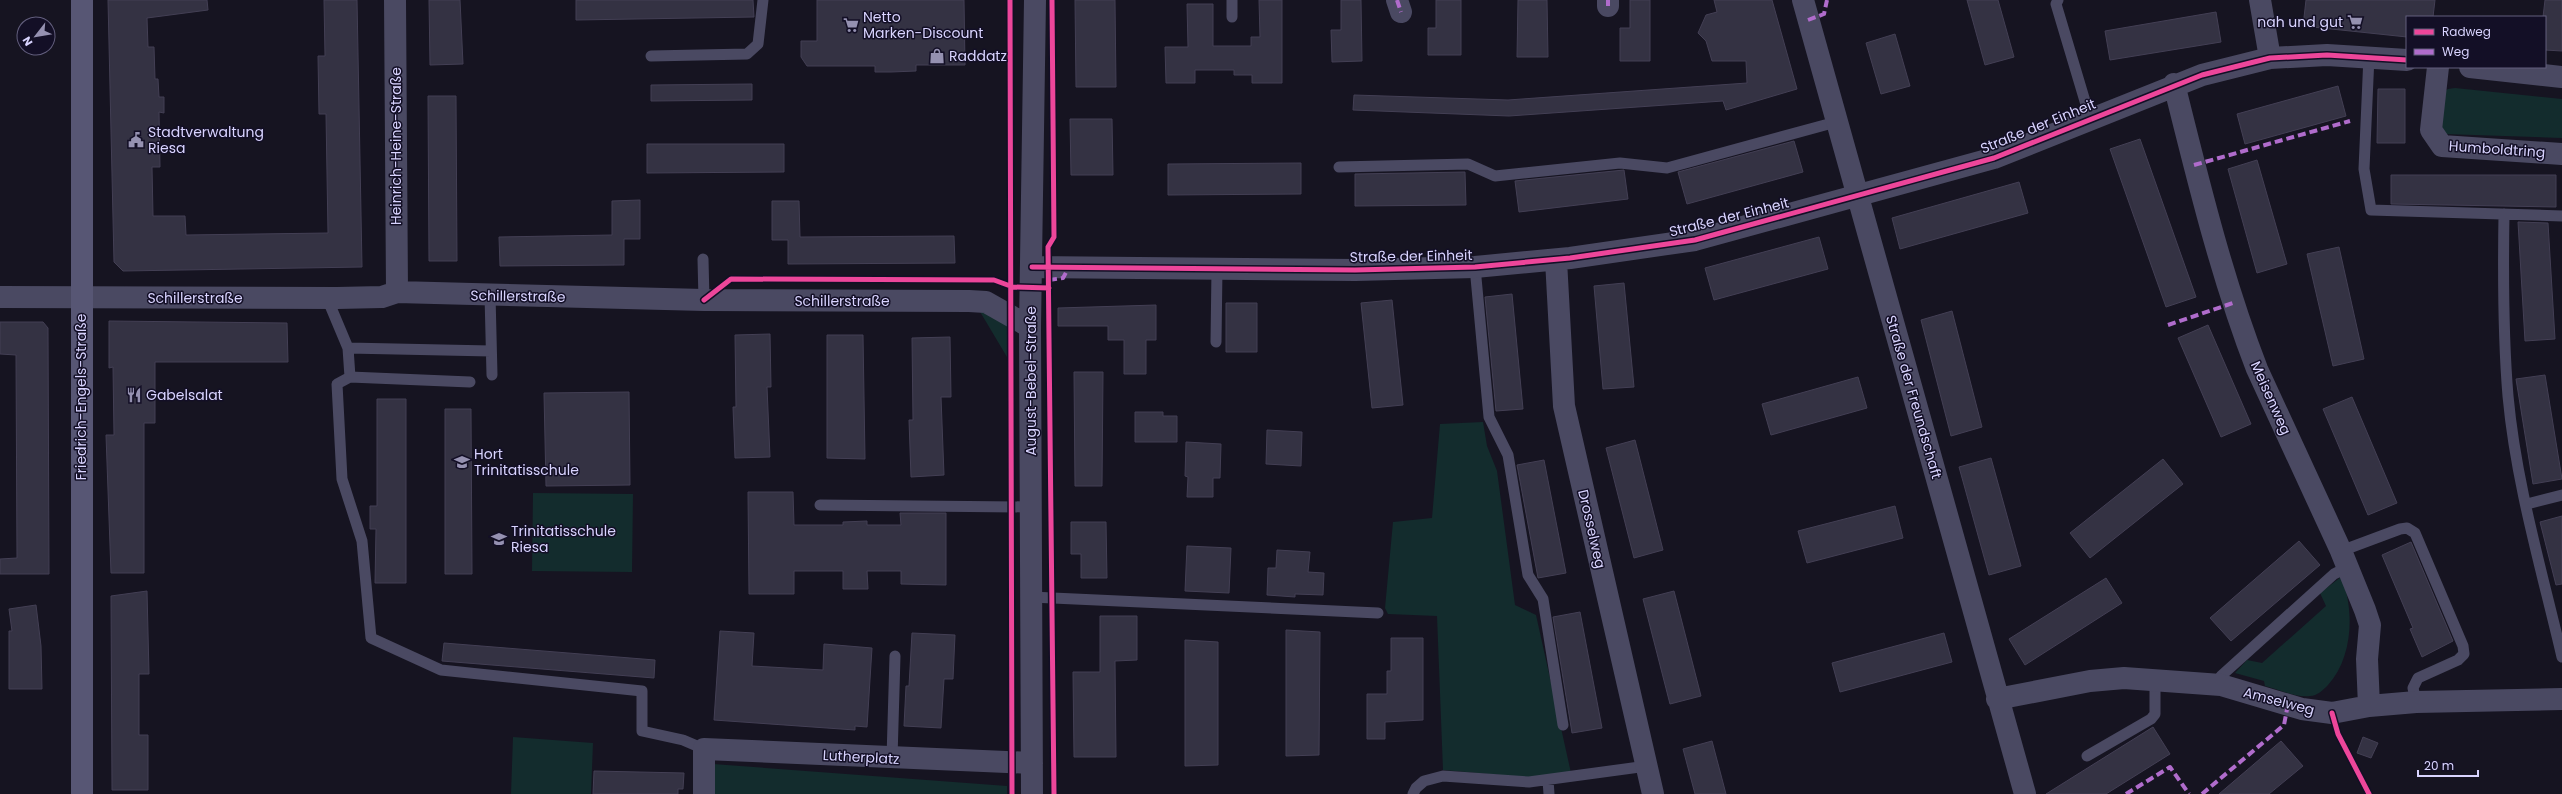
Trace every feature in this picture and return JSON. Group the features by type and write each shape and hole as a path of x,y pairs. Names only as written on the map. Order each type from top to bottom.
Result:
{"main road":[{"name":"Friedrich-Engels-Straße","path":"82,0 80,298 82,794"}],"street":[{"name":"Heinrich-Heine-Straße","path":"395,0 397,292"},
{"name":"August-Bebel-Straße","path":"1032,763 1030,327 1035,0"},
{"name":"Straße der Freundschaft","path":"1803,0 1997,699 2025,794"},
{"path":"2260,0 2270,58"},
{"name":"Straße der Einheit","path":"1032,267 1335,270 1475,267 1556,260 1695,240 1994,158 2174,84 2270,58 2369,56 2406,60"},
{"name":"Humboldtring","path":"2438,68 2430,130 2442,146 2562,154"},
{"path":"2479,68 2562,77"},
{"name":"Meisenweg","path":"2174,84 2214,241 2243,332 2257,369 2345,559 2370,625 2367,659 2369,706"},
{"name":"Drosselweg","path":"1556,260 1564,406 1653,794"},
{"name":"Schillerstraße","path":"0,298 327,298 382,296 397,292 704,300 969,301 986,302 1030,327"},
{"name":"Amselweg","path":"1997,699 2090,681 2124,678 2155,679 2221,685 2317,712 2332,713 2369,706 2416,702 2562,699"},
{"path":"704,749 704,794"},
{"name":"Lutherplatz","path":"704,749 1032,763"},
{"path":"1032,763 1032,794"}],"lane":[{"path":"651,56 747,54 758,44 763,0"},
{"path":"1232,0 1232,17"},
{"name":"Straße der Einheit","path":"2058,0 2056,4 2090,118"},
{"path":"2369,56 2364,169 2371,210 2562,216"},
{"path":"1339,167 1468,164 1494,176 1620,163 1667,168 1836,122"},
{"path":"2504,214 2503,293 2508,396 2527,504 2562,657"},
{"path":"703,259 704,300"},
{"path":"1475,267 1489,417 1508,455 1528,575 1543,599 1562,725"},
{"path":"1216,342 1217,269"},
{"path":"490,295 492,375"},
{"path":"327,298 348,348 350,377"},
{"path":"348,348 491,351"},
{"path":"470,382 350,377 337,384 342,479 362,541 371,638 441,670 642,691 642,730 683,740 704,749"},
{"path":"2527,504 2562,495"},
{"path":"820,505 1031,507"},
{"path":"2221,685 2221,676 2334,574 2345,559 2400,529 2407,528 2414,533 2450,612 2463,646 2464,654 2458,660 2418,678 2413,688 2416,702"},
{"path":"1031,596 1378,613"},
{"path":"892,758 895,656"},
{"path":"2087,756 2151,719 2155,714 2155,679"},
{"path":"1413,794 1416,788 1424,782 1443,776 1529,782 1647,766"},
{"path":"1548,780 1549,794"}],"green space":[{"path":"2455,88 2562,99 2562,138 2444,134 2440,129 2442,93 2448,89"},
{"path":"979,310 1007,323 1007,357"},
{"path":"1483,422 1487,446 1497,471 1515,605 1536,615 1571,773 1535,778 1443,770 1437,616 1388,614 1385,608 1393,522 1432,518 1440,424"},
{"path":"533,493 633,494 632,572 532,571"},
{"path":"2341,577 2350,618 2347,647 2343,661 2336,674 2324,689 2313,696 2299,696 2265,686 2264,681 2235,673 2247,660 2262,663 2326,606 2320,593"},
{"path":"513,737 593,743 591,794 511,794"},
{"path":"713,764 1007,786 1007,794 713,794"}],"building":[{"path":"108,0 207,0 208,10 147,18 148,47 154,47 155,79 158,79 159,97 164,97 164,113 159,112 160,167 152,167 153,216 185,216 186,235 328,233 326,114 319,114 318,56 325,56 324,0 357,0 362,267 123,271 114,262"},
{"path":"429,0 460,0 463,64 430,65"},
{"path":"576,0 753,0 754,17 576,20"},
{"path":"817,0 964,0 965,65 916,65 916,71 891,72 875,72 875,66 807,66 801,57 801,41 817,41"},
{"path":"1075,0 1115,0 1116,87 1076,87"},
{"path":"1259,0 1282,0 1282,83 1252,83 1252,75 1234,75 1234,70 1195,70 1195,83 1166,83 1165,47 1188,47 1187,4 1213,4 1213,46 1251,46 1251,37 1260,37"},
{"path":"1341,0 1361,0 1362,61 1332,62 1331,30 1341,30"},
{"path":"1436,0 1461,0 1461,55 1428,55 1428,28 1436,28"},
{"path":"1518,0 1547,0 1548,57 1517,57"},
{"path":"1630,0 1650,0 1650,61 1620,61 1620,28 1630,28"},
{"path":"1714,0 1772,0 1797,89 1726,110 1723,101 1509,116 1353,110 1354,95 1508,100 1747,83 1746,61 1712,61 1706,41 1698,33 1706,15 1717,12"},
{"path":"1967,0 1998,0 2014,57 1985,65"},
{"name":"nah und gut","path":"2306,0 2435,0 2433,16 2406,16 2406,37 2303,26"},
{"path":"2545,0 2562,0 2562,51 2546,50 2546,16 2543,16"},
{"path":"2216,12 2221,42 2110,60 2105,31"},
{"path":"1895,34 1910,86 1881,94 1866,43"},
{"path":"752,84 752,100 651,101 651,85"},
{"path":"2338,86 2346,116 2245,144 2237,114"},
{"path":"2378,89 2405,89 2405,143 2377,143"},
{"path":"428,96 456,96 457,261 429,261"},
{"path":"1070,119 1112,119 1113,175 1071,175"},
{"path":"2140,139 2196,297 2166,307 2110,149"},
{"path":"1794,141 1803,172 1687,204 1678,172"},
{"path":"647,144 784,144 784,172 647,173"},
{"path":"2257,160 2287,264 2257,273 2228,169"},
{"path":"1301,163 1301,194 1168,195 1168,164"},
{"path":"1624,170 1628,199 1519,212 1515,181"},
{"path":"1465,172 1466,205 1355,206 1355,174"},
{"path":"2391,175 2556,175 2556,207 2391,204"},
{"path":"2019,182 2028,213 1900,249 1892,218"},
{"path":"640,200 640,239 624,239 624,265 500,266 499,237 612,235 612,201"},
{"path":"772,201 799,201 800,237 954,236 955,263 788,264 788,240 772,240"},
{"path":"2518,222 2548,223 2555,339 2525,341"},
{"path":"1819,237 1828,269 1714,300 1705,268"},
{"path":"2339,247 2364,359 2333,366 2307,254"},
{"path":"1624,283 1634,387 1603,389 1594,286"},
{"path":"1512,294 1523,409 1496,411 1485,297"},
{"path":"1392,300 1403,405 1372,408 1361,303"},
{"path":"1226,303 1257,303 1257,352 1226,352"},
{"path":"1156,305 1156,340 1146,340 1146,374 1124,374 1124,340 1108,340 1108,326 1058,326 1058,308"},
{"path":"1952,311 1982,427 1951,436 1921,320"},
{"path":"109,321 287,323 288,362 155,362 155,423 144,423 144,573 111,573 106,435 114,435 113,367 109,368"},
{"path":"0,322 43,322 48,328 49,574 0,574 0,559 17,558 16,355 0,354"},
{"path":"2208,325 2251,424 2221,437 2178,338"},
{"path":"770,334 771,387 767,387 770,457 735,458 733,407 736,407 735,335"},
{"path":"827,335 863,335 865,459 827,458"},
{"path":"950,337 951,397 941,397 944,475 911,477 909,420 913,420 912,338"},
{"path":"1074,372 1103,372 1102,486 1075,486"},
{"path":"2545,375 2562,479 2533,484 2516,379"},
{"path":"1858,377 1867,408 1771,435 1762,404"},
{"path":"629,392 630,485 546,486 544,393"},
{"path":"2352,397 2397,503 2368,515 2323,409"},
{"path":"377,399 406,399 406,583 375,583 376,529 370,529 370,506 377,506"},
{"path":"445,409 471,409 472,574 445,574"},
{"path":"1135,412 1163,412 1163,416 1177,416 1177,442 1135,442"},
{"path":"1267,430 1302,432 1301,466 1266,464"},
{"path":"1635,440 1663,550 1634,558 1606,448"},
{"path":"1186,442 1221,444 1220,478 1213,478 1213,497 1187,497 1188,477 1185,476"},
{"path":"1991,458 2021,566 1989,575 1959,467"},
{"path":"2163,459 2183,484 2090,558 2070,533"},
{"path":"1544,460 1566,573 1538,578 1517,465"},
{"path":"748,492 793,492 794,525 843,525 843,522 867,521 867,525 901,525 900,513 946,513 946,585 901,584 901,571 867,571 868,589 843,589 843,571 794,571 794,594 749,594"},
{"path":"1895,506 1903,538 1807,563 1798,531"},
{"path":"2562,516 2562,584 2556,585 2540,522"},
{"path":"1071,522 1106,522 1107,578 1081,578 1081,554 1071,554"},
{"path":"2299,541 2320,565 2231,641 2210,618"},
{"path":"2411,542 2453,641 2422,657 2410,629 2413,628 2382,555"},
{"path":"1187,546 1231,548 1229,593 1185,591"},
{"path":"1277,550 1310,552 1308,572 1324,573 1323,595 1295,594 1295,597 1267,595 1268,568 1276,568"},
{"path":"2106,578 2122,603 2025,665 2009,639"},
{"path":"147,591 149,674 139,674 139,735 148,735 148,790 112,790 111,596"},
{"path":"1674,591 1701,696 1670,704 1643,599"},
{"path":"36,605 41,646 42,689 9,689 9,631 12,631 9,609"},
{"path":"1580,612 1602,728 1572,733 1553,617"},
{"path":"1100,616 1137,616 1137,660 1115,661 1116,757 1074,757 1073,672 1100,672"},
{"path":"1286,630 1320,632 1319,755 1286,756"},
{"path":"720,631 754,633 752,666 823,670 824,644 872,648 867,727 855,726 855,730 714,720"},
{"path":"912,633 955,635 953,679 944,679 941,728 904,726 906,686 909,686"},
{"path":"1944,633 1952,662 1840,692 1832,663"},
{"path":"1391,638 1423,638 1423,720 1385,722 1385,739 1367,739 1367,694 1387,694 1387,671 1391,671"},
{"path":"1185,640 1218,642 1218,765 1185,766"},
{"path":"444,643 655,660 654,678 442,661"},
{"path":"2153,727 2170,754 2106,794 2046,794"},
{"path":"2363,737 2378,743 2371,758 2357,753"},
{"path":"1712,741 1726,794 1695,794 1683,749"},
{"path":"2281,741 2303,766 2269,794 2219,794"},
{"path":"594,771 684,773 683,789 678,789 678,794 593,794"}],"marked path":[{"path":"1397,0 1401,12"},
{"path":"1608,0 1608,6"},
{"path":"1808,20 1824,14 1827,0"},
{"path":"2194,165 2350,121"},
{"path":"1049,280 1063,278 1069,267"},
{"path":"2168,325 2233,303"},
{"path":"2202,794 2284,725 2288,704"},
{"path":"2126,794 2170,767 2189,794"}],"cycle path":[{"path":"1010,0 1012,794"},
{"path":"1052,0 1054,237 1048,247 1054,794"},
{"path":"1032,267 1355,270 1475,267 1570,258 1695,240 1994,158 2202,75 2270,58 2327,55 2406,60"},
{"path":"704,300 731,279 994,280 1013,287 1049,288"},
{"path":"2332,713 2338,734 2369,794"}],"place":[{"name":"nah und gut","path":"2355,22"},
{"name":"Netto Marken-Discount","path":"851,25"},
{"name":"Raddatz","path":"937,56"},
{"name":"Stadtverwaltung Riesa","path":"136,140"},
{"name":"Gabelsalat","path":"134,395"},
{"name":"Hort Trinitatisschule","path":"462,462"},
{"name":"Trinitatisschule Riesa","path":"499,539"}]}
